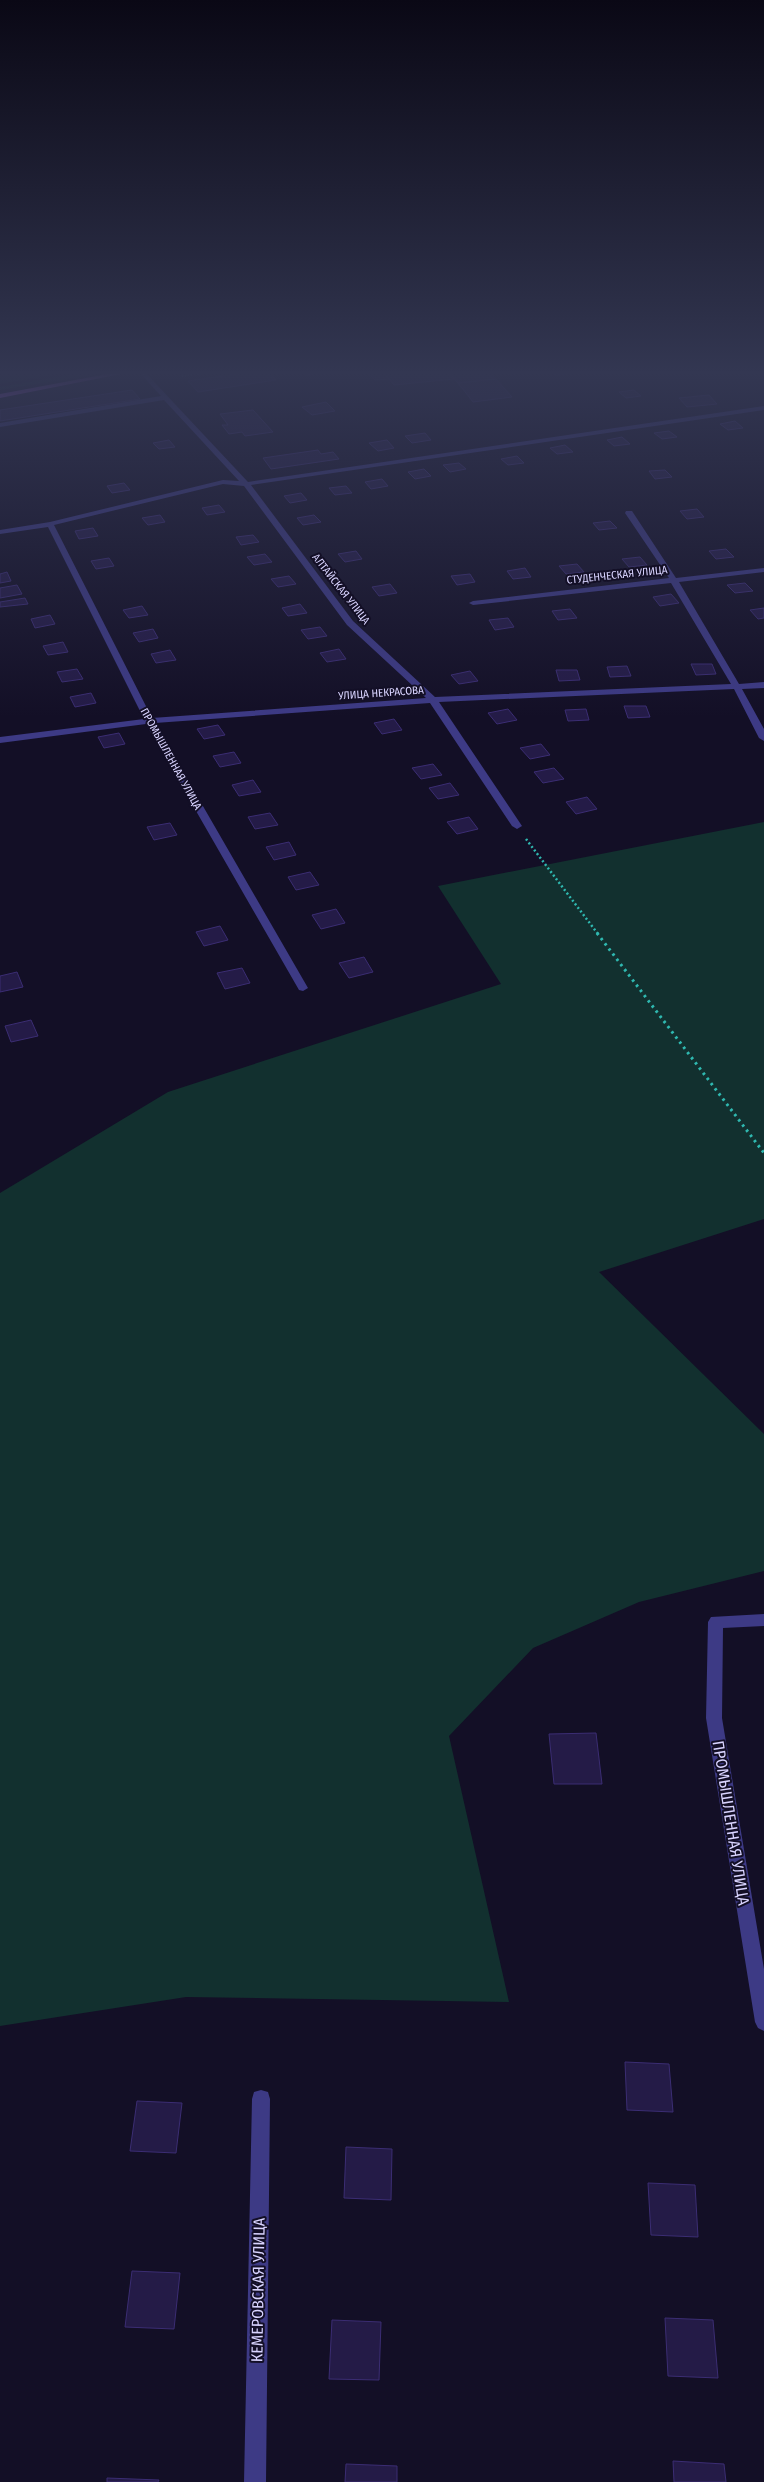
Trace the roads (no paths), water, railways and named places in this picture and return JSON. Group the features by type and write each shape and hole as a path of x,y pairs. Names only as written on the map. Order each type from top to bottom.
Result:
{"street":[{"path":"0,532 50,524 207,486"},
{"name":"АЛТАЙСКАЯ УЛИЦА","path":"247,486 350,623 433,700 517,826"},
{"path":"629,512 675,580 738,686 764,738"},
{"name":"ПРОМЫШЛЕННАЯ УЛИЦА","path":"50,524 149,721 303,988"},
{"name":"СТУДЕНЧЕСКАЯ УЛИЦА","path":"473,603 764,570"},
{"name":"УЛИЦА НЕКРАСОВА","path":"0,740 149,721 433,700 764,685"},
{"name":"ПРОМЫШЛЕННАЯ УЛИЦА","path":"764,1620 716,1622 714,1718 764,2022"},
{"name":"КЕМЕРОВСКАЯ УЛИЦА","path":"255,2482 261,2098"}]}
